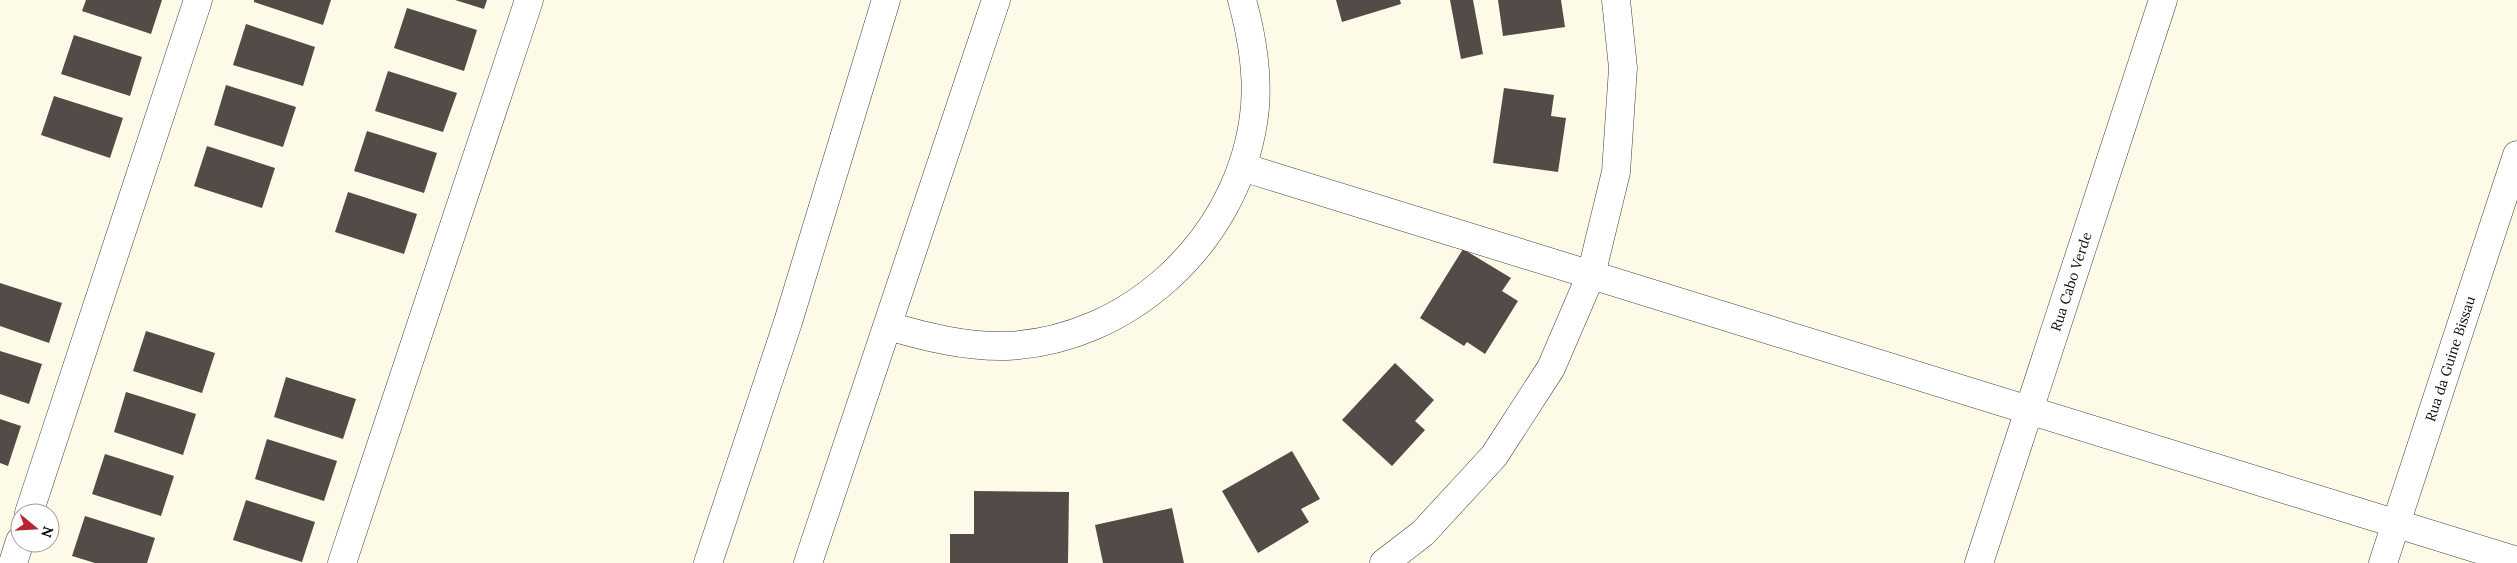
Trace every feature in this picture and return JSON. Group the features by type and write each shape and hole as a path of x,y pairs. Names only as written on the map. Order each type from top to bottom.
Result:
{"street":[{"path":"32,503 198,0"},
{"path":"342,563 529,0"},
{"path":"708,563 788,322 886,0"},
{"path":"808,563 996,0"},
{"path":"888,326 965,345 1007,346 1051,340 1094,326 1134,305 1176,272 1200,245 1219,215 1242,167 1253,123 1256,78 1252,34 1242,0"},
{"path":"1384,563 1423,532 1494,456 1551,368 1591,275 1616,172 1623,68 1616,0"},
{"name":"Rua Cabo Verde","path":"1979,563 2163,0"},
{"name":"Rua da Guine Bissau","path":"2383,563 2517,155"},
{"path":"1242,167 2517,561"}],"building":[{"path":"86,0 162,0 151,34 82,11"},
{"path":"254,0 331,0 323,25 254,2"},
{"path":"455,0 487,0 484,9"},
{"path":"1336,0 1400,0 1401,4 1342,22"},
{"path":"1450,0 1473,0 1483,54 1461,59"},
{"path":"1498,0 1561,0 1565,27 1503,36"},
{"path":"407,8 477,30 464,71 394,48"},
{"path":"246,24 315,47 303,86 233,65"},
{"path":"74,35 142,57 130,96 61,74"},
{"path":"388,71 457,93 443,132 375,111"},
{"path":"226,85 296,107 283,147 214,125"},
{"path":"1504,88 1554,95 1551,116 1566,118 1558,172 1493,163"},
{"path":"54,96 123,118 110,158 41,135"},
{"path":"367,131 437,153 424,193 354,171"},
{"path":"207,146 275,168 262,208 194,186"},
{"path":"348,192 417,214 404,254 335,232"},
{"path":"1463,249 1511,278 1502,291 1518,301 1485,354 1467,342 1464,346 1420,318"},
{"path":"0,283 62,303 49,343 0,326"},
{"path":"146,331 215,353 202,393 133,371"},
{"path":"0,351 42,364 29,404 0,394"},
{"path":"1395,363 1434,400 1415,421 1425,430 1392,466 1342,420"},
{"path":"286,377 356,399 343,439 274,417"},
{"path":"126,392 196,414 183,455 114,432"},
{"path":"0,419 21,426 8,466 0,463"},
{"path":"267,439 337,461 324,501 255,479"},
{"path":"1292,451 1320,499 1301,509 1309,522 1258,553 1222,491"},
{"path":"105,454 174,476 161,516 92,494"},
{"path":"974,491 1069,492 1068,563 950,563 950,534 974,534"},
{"path":"246,500 315,522 302,562 233,540"},
{"path":"1172,508 1184,563 1103,563 1095,525"},
{"path":"85,516 155,538 147,563 95,563 72,556"}]}
